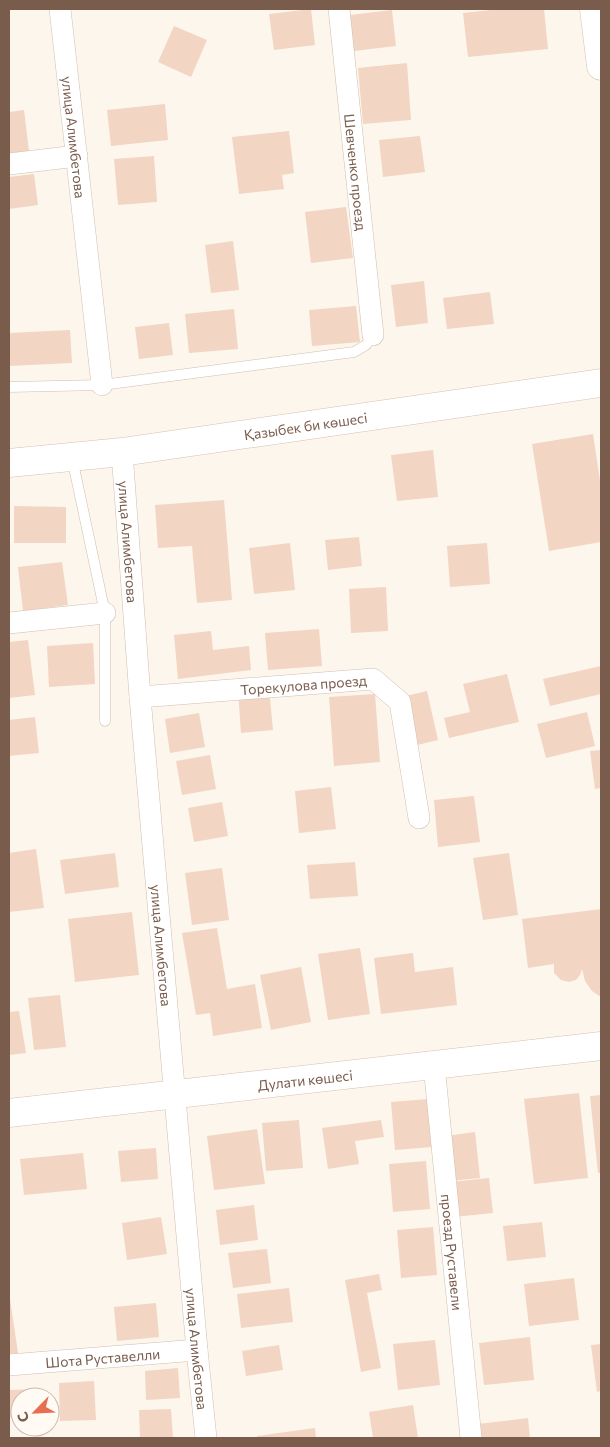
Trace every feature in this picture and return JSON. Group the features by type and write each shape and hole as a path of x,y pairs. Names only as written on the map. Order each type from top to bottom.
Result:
{"main road":[{"path":"594,9 601,66"},
{"name":"Қазыбек би көшесі","path":"9,463 122,452 601,383"},
{"name":"Дулати көшесі","path":"9,1113 601,1046"}],"street":[{"name":"улица Алимбетова","path":"60,9 102,385"},
{"name":"Шевченко проезд","path":"339,9 373,335"},
{"path":"9,164 77,156"},
{"name":"улица Алимбетова","path":"122,452 140,697 206,1438"},
{"path":"9,624 105,613"},
{"name":"Торекулова проезд","path":"140,697 374,679 400,702 419,818"},
{"name":"проезд Руставели","path":"434,1065 471,1438"},
{"name":"Шота Руставелли","path":"9,1365 197,1350"}],"lane":[{"path":"9,387 102,385 354,352 366,344 373,335"},
{"path":"72,458 105,613 105,721"}],"building":[{"path":"311,9 315,45 274,50 269,14"},
{"path":"500,9 544,9 548,49 468,57 463,13"},
{"path":"392,10 396,46 354,51 350,15"},
{"path":"174,26 207,40 191,77 158,62"},
{"path":"407,63 411,120 363,124 358,68"},
{"path":"165,104 168,140 111,146 107,110"},
{"path":"24,110 29,151 9,154 9,112"},
{"path":"289,131 294,173 282,175 284,189 239,194 232,137"},
{"path":"420,136 425,172 383,177 379,140"},
{"path":"154,156 157,202 118,205 114,159"},
{"path":"34,174 38,205 9,209 9,177"},
{"path":"346,207 353,258 311,263 305,212"},
{"path":"233,241 239,290 211,293 205,245"},
{"path":"424,281 428,323 396,327 391,285"},
{"path":"490,292 494,324 447,329 443,298"},
{"path":"356,306 360,342 312,346 309,310"},
{"path":"234,309 238,349 189,353 185,314"},
{"path":"169,323 173,355 139,359 135,327"},
{"path":"70,330 72,363 9,366 9,333"},
{"path":"593,434 601,487 601,542 549,551 532,444"},
{"path":"433,450 438,497 397,501 391,455"},
{"path":"224,500 232,600 197,603 192,546 158,548 155,505"},
{"path":"14,506 66,507 66,543 14,543"},
{"path":"359,537 362,566 328,570 325,540"},
{"path":"290,543 295,590 254,594 249,548"},
{"path":"487,543 490,584 450,587 447,546"},
{"path":"62,562 68,605 23,611 18,567"},
{"path":"386,587 388,631 351,633 349,589"},
{"path":"319,629 322,666 268,670 265,633"},
{"path":"211,631 213,650 249,646 251,670 178,679 174,635"},
{"path":"28,640 35,695 9,698 9,642"},
{"path":"93,643 95,684 49,687 47,646"},
{"path":"601,666 601,694 550,706 543,679"},
{"path":"507,674 519,722 449,738 444,718 470,712 463,684"},
{"path":"269,688 273,730 241,733 238,691"},
{"path":"427,691 438,740 413,746 402,697"},
{"path":"375,694 380,762 334,766 329,697"},
{"path":"587,712 595,746 546,758 537,724"},
{"path":"199,713 205,747 170,753 165,719"},
{"path":"35,717 39,753 9,756 9,720"},
{"path":"601,750 601,788 595,789 590,751"},
{"path":"210,755 216,789 182,795 176,761"},
{"path":"331,787 336,829 299,833 295,791"},
{"path":"474,796 480,842 438,847 434,800"},
{"path":"222,802 228,836 194,842 188,808"},
{"path":"36,849 44,908 9,912 9,853"},
{"path":"115,853 119,887 65,894 60,860"},
{"path":"509,853 518,915 483,920 473,858"},
{"path":"355,862 358,896 310,899 307,865"},
{"path":"222,868 229,920 192,925 185,873"},
{"path":"601,909 601,997 592,991 585,981 582,969 576,980 569,982 561,980 554,973 554,964 528,968 522,919"},
{"path":"132,912 139,975 75,982 68,919"},
{"path":"217,928 227,989 255,984 262,1028 213,1036 210,1013 196,1015 182,933"},
{"path":"360,948 370,1014 328,1020 318,954"},
{"path":"413,953 415,972 453,967 457,1005 381,1014 374,958"},
{"path":"301,967 311,1022 271,1030 260,975"},
{"path":"60,995 66,1047 34,1050 28,998"},
{"path":"19,1011 26,1053 9,1055 9,1012"},
{"path":"579,1093 588,1178 534,1184 524,1099"},
{"path":"601,1095 601,1173 598,1173 590,1096"},
{"path":"428,1099 432,1147 395,1150 391,1102"},
{"path":"299,1120 303,1168 266,1171 262,1123"},
{"path":"381,1120 384,1137 355,1141 359,1164 328,1169 322,1128"},
{"path":"257,1129 265,1184 214,1190 207,1136"},
{"path":"475,1132 480,1178 450,1181 446,1136"},
{"path":"156,1148 158,1179 121,1182 118,1151"},
{"path":"83,1153 87,1189 24,1195 20,1159"},
{"path":"426,1161 430,1209 393,1212 389,1164"},
{"path":"489,1178 493,1213 454,1217 451,1182"},
{"path":"254,1205 258,1240 220,1245 216,1210"},
{"path":"161,1217 167,1254 127,1260 122,1223"},
{"path":"542,1222 546,1257 507,1261 503,1226"},
{"path":"433,1227 437,1275 401,1278 397,1230"},
{"path":"267,1249 271,1283 233,1288 228,1253"},
{"path":"379,1274 382,1290 367,1293 381,1368 361,1372 345,1280"},
{"path":"574,1278 579,1320 529,1326 524,1284"},
{"path":"289,1288 293,1322 241,1328 237,1294"},
{"path":"9,1292 18,1353 9,1354"},
{"path":"156,1303 159,1337 117,1341 114,1307"},
{"path":"530,1337 534,1380 484,1385 479,1343"},
{"path":"435,1340 440,1385 398,1390 393,1344"},
{"path":"601,1344 601,1391 597,1392 591,1345"},
{"path":"279,1345 283,1370 246,1376 242,1351"},
{"path":"178,1368 180,1398 146,1400 145,1371"},
{"path":"94,1381 96,1420 60,1421 59,1383"},
{"path":"9,1390 10,1390 9,1417"},
{"path":"413,1405 418,1438 373,1438 369,1412"},
{"path":"171,1409 173,1438 140,1438 139,1410"},
{"path":"528,1418 530,1438 479,1438 478,1424"},
{"path":"315,1428 316,1438 257,1438 257,1436"}]}
